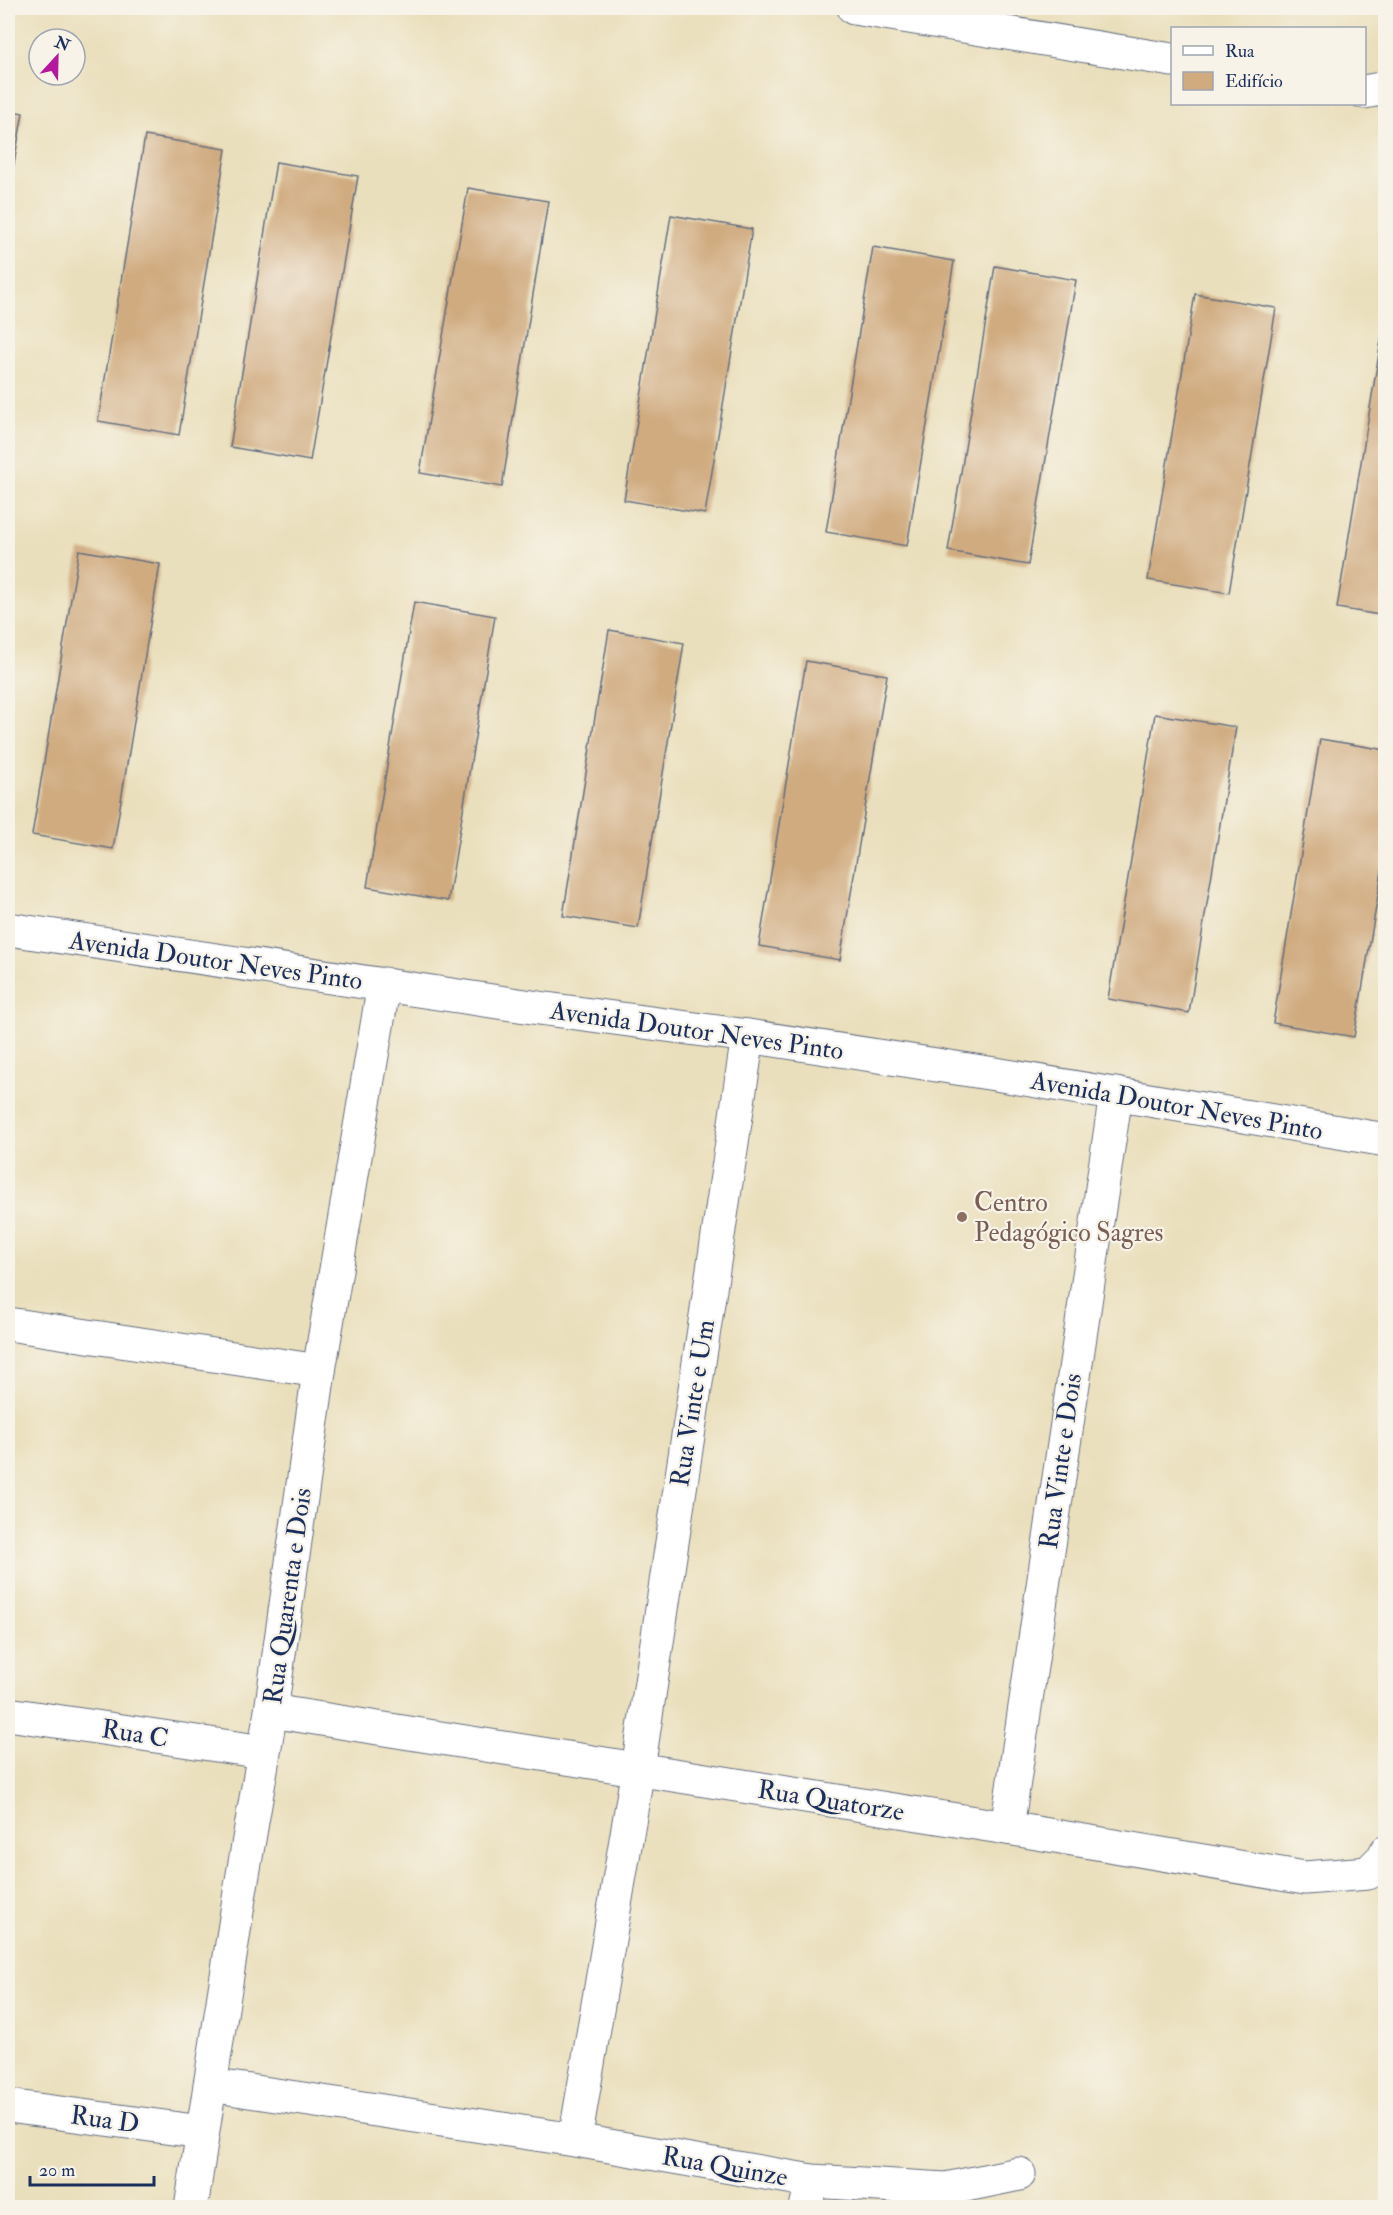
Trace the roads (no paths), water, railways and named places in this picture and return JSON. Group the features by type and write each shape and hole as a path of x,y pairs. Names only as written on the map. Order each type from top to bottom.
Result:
{"street":[{"path":"854,8 1171,60"},
{"path":"1366,92 1386,88"},
{"name":"Avenida Doutor Neves Pinto","path":"8,929 538,1008 748,1036 1116,1094 1386,1140"},
{"name":"Rua Quarenta e Dois","path":"191,2208 271,1711 319,1371 384,984"},
{"name":"Rua Vinte e Um","path":"575,2140 638,1769 748,1036"},
{"name":"Rua Vinte e Dois","path":"1007,1828 1116,1094"},
{"path":"8,1324 319,1371"},
{"name":"Rua Quatorze","path":"271,1711 1007,1828 1305,1878 1368,1873 1385,1854"},
{"name":"Rua C","path":"8,1714 263,1752"},
{"name":"Rua Quinze","path":"210,2085 575,2140 809,2194 946,2189 1019,2174"},
{"name":"Rua D","path":"8,2106 202,2132"}],"place":[{"name":"Centro Pedagógico Sagres","path":"962,1217"}]}
